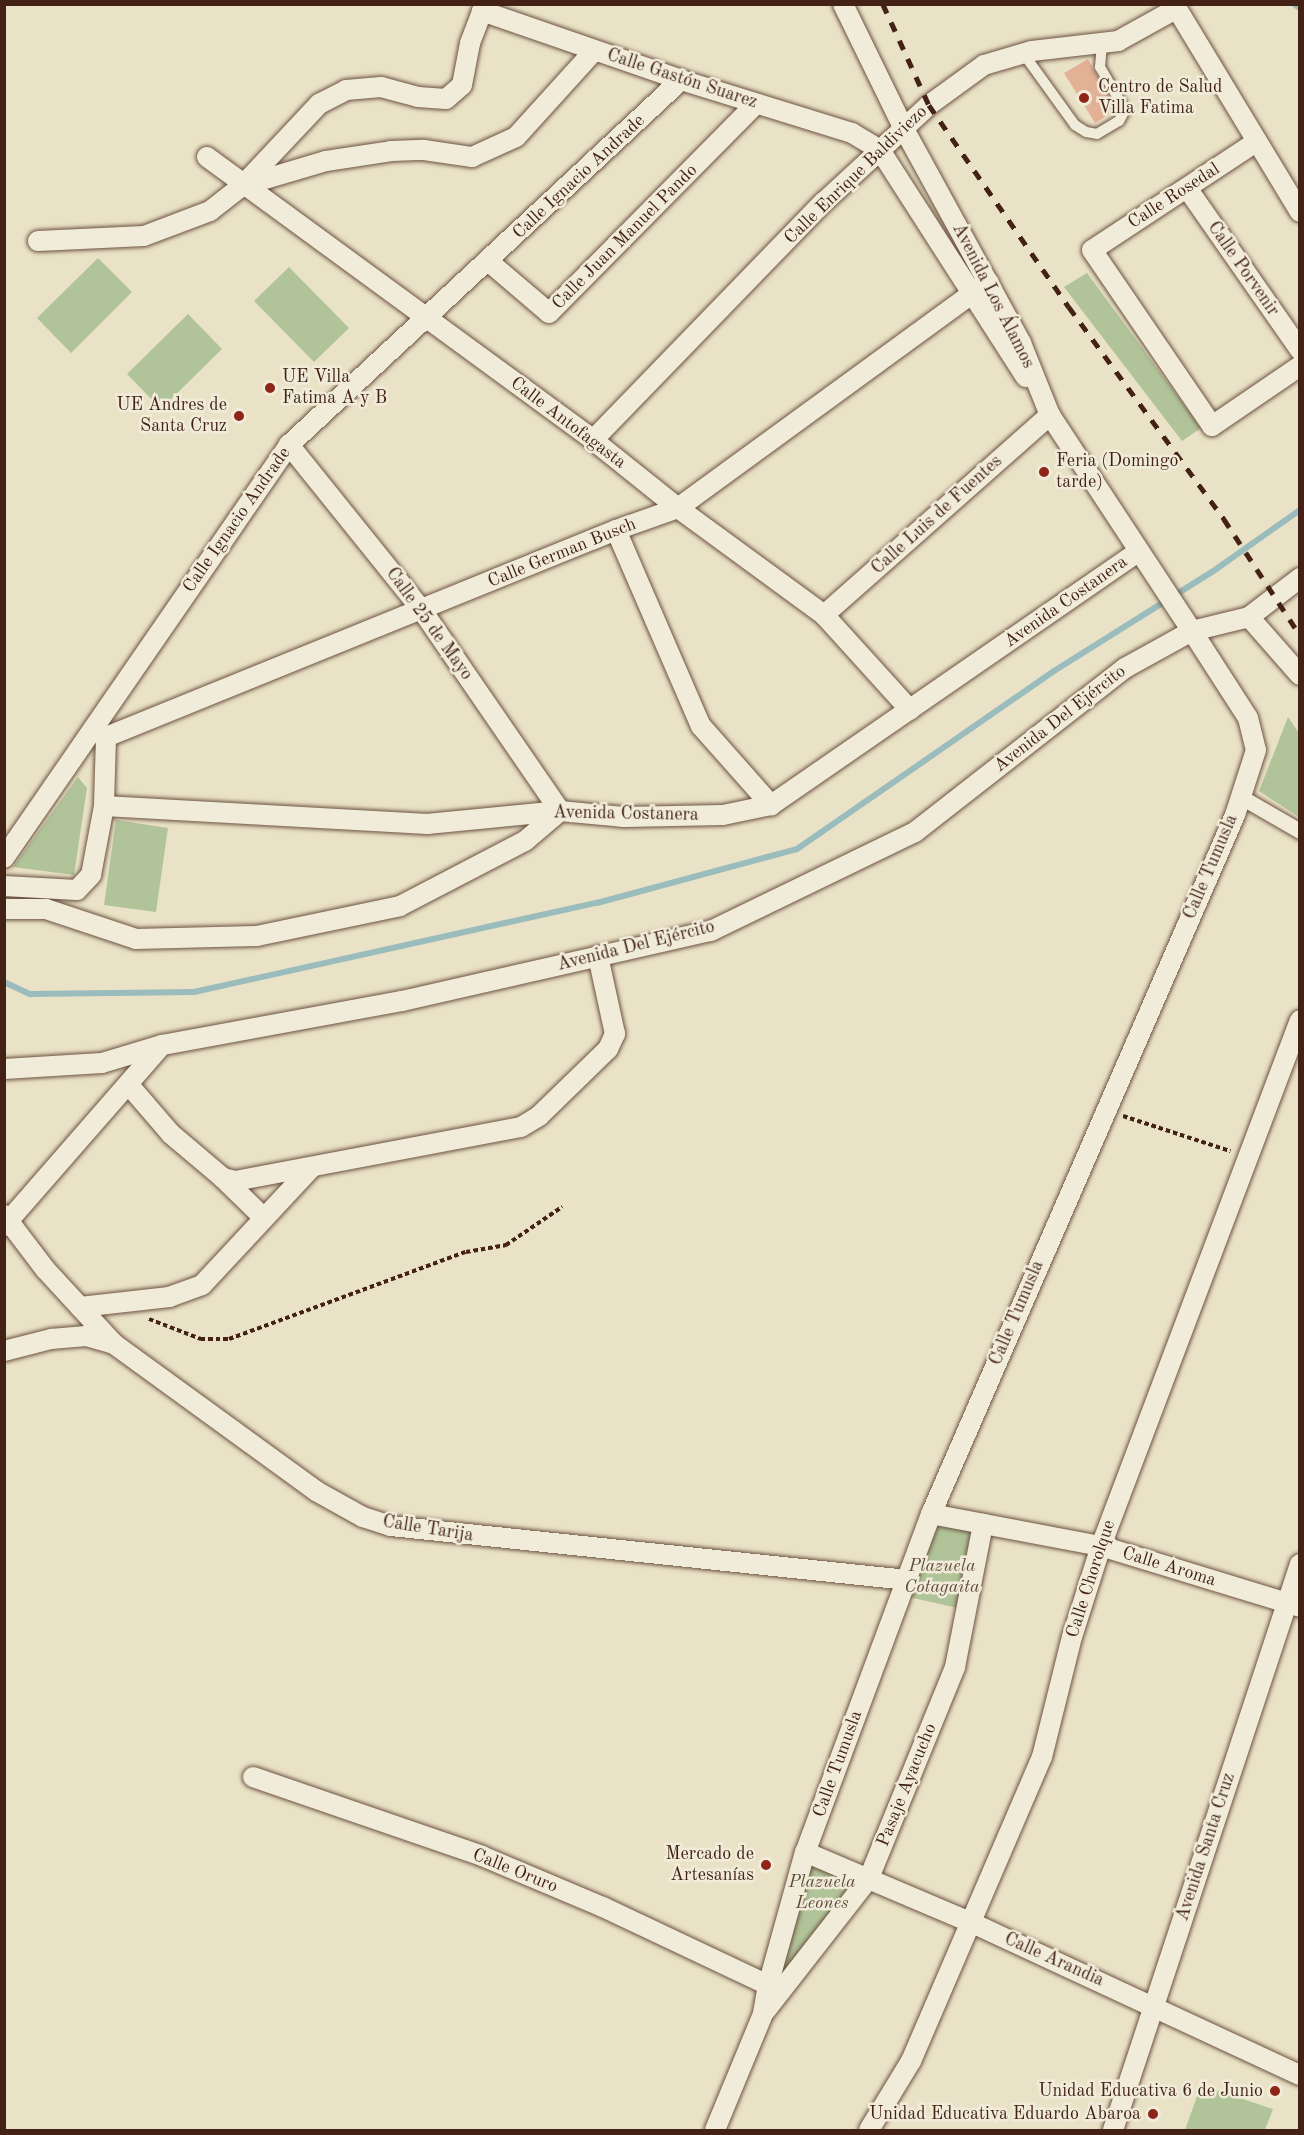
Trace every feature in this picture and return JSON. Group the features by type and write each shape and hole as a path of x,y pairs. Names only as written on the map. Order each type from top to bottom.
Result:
{"street":[{"name":"Avenida Los Álamos","path":"843,4 904,129 1021,343 1050,415 1180,612"},
{"name":"Calle Enrique Baldiviezo","path":"593,440 824,202 929,105 984,65 1023,53 1118,41 1175,7"},
{"path":"1175,7 1299,212"},
{"path":"38,241 144,236 173,228 210,211 243,185 319,104 346,90 381,87 418,97 446,99 462,85 470,43 485,8"},
{"name":"Calle Gastón Suarez","path":"485,8 594,51 852,133 880,150"},
{"path":"243,185 326,161 392,151 424,150 472,157 516,137 594,51"},
{"name":"Calle Ignacio Andrade","path":"4,858 100,733 289,445 681,80"},
{"name":"Calle Juan Manuel Pando","path":"488,261 549,313 756,104"},
{"name":"Calle Rosedal","path":"1256,142 1092,250 1212,426 1299,366"},
{"path":"880,150 1050,415"},
{"name":"Calle Antofagasta","path":"207,157 593,440 678,508 824,615 910,710"},
{"name":"Calle Porvenir","path":"1187,188 1299,350"},
{"name":"Calle German Busch","path":"100,733 421,609 616,530 678,508 988,282"},
{"name":"Calle Luis de Fuentes","path":"824,615 1050,415"},
{"name":"Calle 25 de Mayo","path":"289,445 421,609 560,811"},
{"path":"616,530 700,726 771,805"},
{"name":"Avenida Costanera","path":"104,806 427,824 560,811 624,817 690,816 723,814 771,805 1139,551"},
{"path":"1299,578 1249,617 1299,675"},
{"name":"Calle Tumusla","path":"763,2014 768,1985 806,1852 930,1514 1240,797 1256,750 1248,718 1180,612"},
{"name":"Avenida Del Ejército","path":"4,1069 102,1063 162,1045 402,1001 711,931 915,831 1125,668 1192,631 1249,617"},
{"path":"4,886 77,890 91,874 104,806 100,733"},
{"path":"1240,797 1299,831"},
{"path":"4,909 46,909 136,939 257,936 400,906 525,841 560,811"},
{"path":"223,1178 235,1181 521,1126 539,1116 608,1049 615,1034 598,957"},
{"name":"Calle Chorolque","path":"869,2130 911,2061 1042,1757 1072,1637 1101,1546 1299,1020"},
{"path":"114,1344 45,1269 6,1220 162,1045"},
{"path":"128,1084 171,1134 223,1178 264,1218"},
{"path":"80,1307 169,1297 202,1285 312,1167"},
{"name":"Calle Tarija","path":"4,1351 51,1339 86,1336 114,1344 316,1491 363,1517 391,1526 907,1580"},
{"name":"Calle Aroma","path":"930,1514 1101,1546 1293,1605"},
{"name":"Pasaje Ayacucho","path":"763,2014 869,1878 955,1667 983,1524"},
{"name":"Avenida Santa Cruz","path":"1113,2130 1293,1605 1299,1564"},
{"name":"Calle Oruro","path":"253,1777 483,1857 603,1907 768,1985"},
{"name":"Calle Arandia","path":"806,1852 970,1922 1154,2005 1299,2075"},
{"path":"715,2130 763,2014"}],"lane":[{"path":"1023,53 1076,125 1086,132 1096,134 1119,120 1125,110 1100,67 1102,43"}],"path":[{"path":"1106,1110 1247,1157"},
{"path":"140,1315 201,1339 228,1339 466,1252 506,1245 562,1207"}],"green space":[{"path":"98,258 132,292 71,353 37,318"},
{"path":"289,267 349,328 314,362 254,301"},
{"path":"1087,273 1201,428 1182,441 1064,287"},
{"path":"188,314 222,349 161,409 127,374"},
{"path":"1288,717 1299,733 1299,817 1259,791"},
{"path":"78,777 87,788 74,875 13,867"},
{"path":"116,820 168,828 156,912 104,905"},
{"name":"Plazuela Cotagaita","path":"934,1521 977,1527 962,1609 909,1597"},
{"name":"Plazuela Leones","path":"808,1860 860,1881 770,1997"},
{"path":"1201,2085 1273,2109 1265,2130 1185,2130"}],"building":[{"path":"1088,59 1116,110 1095,123 1064,73"}],"waterway":[{"path":"1294,4 1300,8"},
{"path":"4,982 30,994 194,992 597,903 797,849 1054,671 1212,572 1300,510"}],"railway":[{"path":"883,4 929,105 1069,307 1224,519 1300,635"}],"place":[{"name":"Centro de Salud Villa Fatima","path":"1084,98"},
{"name":"UE Villa Fatima A y B","path":"270,388"},
{"name":"UE Andres de Santa Cruz","path":"239,416"},
{"name":"Feria (Domingo tarde)","path":"1044,472"},
{"name":"Mercado de Artesanías","path":"766,1865"},
{"name":"Unidad Educativa 6 de Junio","path":"1275,2091"},
{"name":"Unidad Educativa Eduardo Abaroa","path":"1153,2114"}]}
